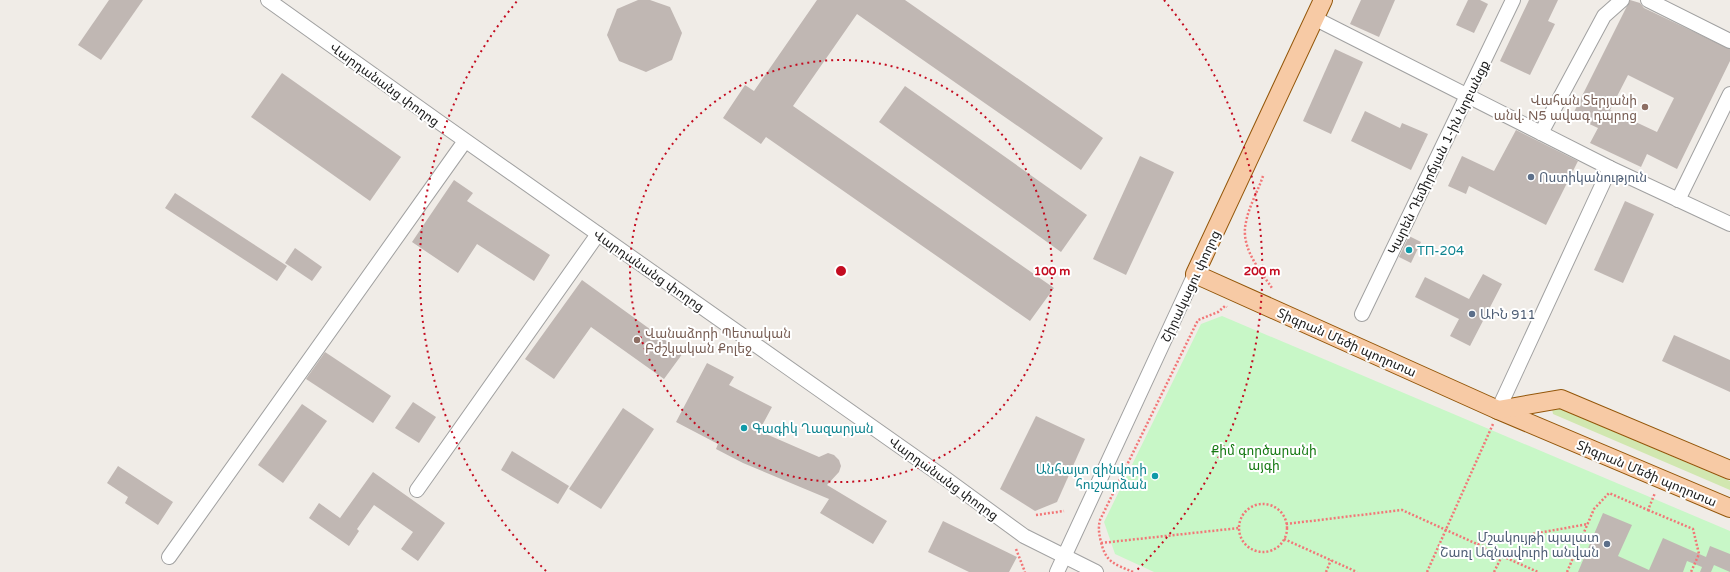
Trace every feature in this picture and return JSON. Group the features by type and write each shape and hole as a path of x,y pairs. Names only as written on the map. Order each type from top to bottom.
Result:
{"main road":[{"name":"Շիրակացու փողոց","path":"1195,274 1323,0"},
{"name":"Տիգրան Մեծի պողոտա","path":"1195,274 1496,416 1730,508"},
{"path":"1496,416 1561,399 1730,470"}],"street":[{"name":"Վարդանանց փողոց","path":"268,0 465,141 942,476 1024,536 1096,572"},
{"name":"Կարեն Դեմիրճյան 1-ին նրբանցք","path":"1362,314 1513,0"},
{"path":"1541,133 1604,16 1622,0"},
{"path":"1648,0 1730,41"},
{"path":"1314,18 1610,168 1730,224"},
{"path":"1678,200 1730,94"},
{"path":"169,557 465,141"},
{"path":"1496,416 1610,168"},
{"path":"417,490 598,234"},
{"name":"Շիրակացու փողոց","path":"1057,572 1066,556 1195,274"}],"path":[{"path":"1263,176 1248,213 1245,232 1252,257 1272,288"},
{"path":"1133,572 1112,562 1104,555 1098,528 1100,520 1198,320 1218,312 1224,306"},
{"path":"1427,572 1496,416"},
{"path":"1648,510 1655,493"},
{"path":"1567,572 1594,509 1609,494 1693,529 1699,554 1691,572"},
{"path":"1257,504 1273,506 1284,516 1286,524 1284,539 1273,550 1258,551 1250,549 1244,543 1238,528 1244,513 1257,504"},
{"path":"1286,524 1402,510 1538,572"},
{"path":"1036,515 1064,511"},
{"path":"1477,544 1588,524"},
{"path":"1101,543 1238,528"},
{"path":"1284,539 1357,572"},
{"path":"1016,549 1025,572"},
{"path":"1494,572 1502,556"},
{"path":"1326,572 1331,560"}],"green space":[{"name":"Քիմ գործարանի այգի","path":"1222,316 1730,531 1730,572 1154,572 1115,554 1104,522 1201,324"},
{"path":"1556,407 1730,481 1730,490 1553,414 1552,409"}],"building":[{"path":"109,0 143,0 101,60 78,45"},
{"path":"638,0 650,0 670,7 682,33 672,60 646,72 619,61 607,35 617,9"},
{"path":"817,0 905,0 1103,138 1081,170 857,14 793,106 1054,288 1030,321 766,137 761,144 723,118 745,85 754,91"},
{"path":"1361,0 1395,0 1379,37 1350,24"},
{"path":"1468,0 1480,0 1488,4 1474,33 1456,25"},
{"path":"1529,0 1558,0 1548,21 1555,24 1530,75 1500,61"},
{"path":"1630,0 1640,3 1644,8 1730,49 1730,61 1677,169 1647,154 1641,167 1590,143 1598,128 1572,116","holes":["1628,75 1674,98 1657,132 1610,110"]},
{"path":"1335,49 1363,62 1331,134 1303,121"},
{"path":"282,73 401,157 370,201 251,117"},
{"path":"905,86 1087,215 1061,252 879,122"},
{"path":"1365,111 1400,128 1402,123 1428,134 1411,170 1351,141"},
{"name":"Ոստիկանություն","path":"1516,130 1578,161 1546,225 1469,186 1466,194 1448,186 1462,156 1494,171"},
{"path":"1140,156 1174,172 1126,275 1093,259"},
{"path":"454,180 473,193 467,201 550,255 534,281 477,244 458,273 412,242"},
{"path":"175,193 287,266 277,281 165,208"},
{"path":"1625,201 1654,214 1623,283 1594,270"},
{"name":"ТП-204","path":"1409,236 1421,242 1411,263 1399,257"},
{"path":"295,248 322,267 312,281 285,263"},
{"path":"1483,274 1502,284 1470,346 1450,336 1459,319 1415,297 1425,277 1469,299"},
{"name":"Վանաձորի Պետական Բժշկական Քոլեջ","path":"582,280 683,353 664,379 591,327 554,379 525,359"},
{"path":"1674,335 1730,360 1730,392 1662,361"},
{"path":"325,352 391,396 373,423 306,379"},
{"path":"707,363 734,377 729,385 772,407 759,431 819,457 828,453 834,455 839,460 841,466 839,472 827,485 887,521 873,544 820,513 829,499 743,463 716,449 718,444 676,422"},
{"path":"413,402 436,417 419,443 395,428"},
{"path":"302,404 327,421 283,483 258,465"},
{"path":"623,408 654,429 601,509 569,489"},
{"path":"1036,416 1085,439 1057,502 1035,511 1000,489"},
{"path":"512,451 569,486 558,504 501,470"},
{"path":"118,466 173,502 158,525 125,503 128,497 107,483"},
{"path":"373,472 445,523 418,561 401,549 413,532 374,505 357,529 359,531 349,546 309,518 319,503 340,518"},
{"name":"Մշակույթի պալատ Շառլ Ազնավուրի անվան","path":"1603,513 1632,525 1618,556 1649,570 1663,538 1706,557 1710,546 1730,554 1730,572 1714,565 1711,572 1700,572 1702,567 1687,561 1683,572 1578,572"},
{"path":"943,521 1017,557 1009,572 969,572 928,552"}],"place":[{"name":"Վահան Տերյանի անվ. N5 ավագ դպրոց","path":"1645,107"},
{"name":"Ոստիկանություն","path":"1531,177"},
{"name":"ТП-204","path":"1409,250"},
{"name":"ԱԻՆ 911","path":"1472,314"},
{"name":"Վանաձորի Պետական Բժշկական Քոլեջ","path":"637,340"},
{"name":"Գագիկ Ղազարյան","path":"744,428"},
{"name":"Անհայտ զինվորի հուշարձան","path":"1155,476"},
{"name":"Մշակույթի պալատ Շառլ Ազնավուրի անվան","path":"1607,544"}]}
